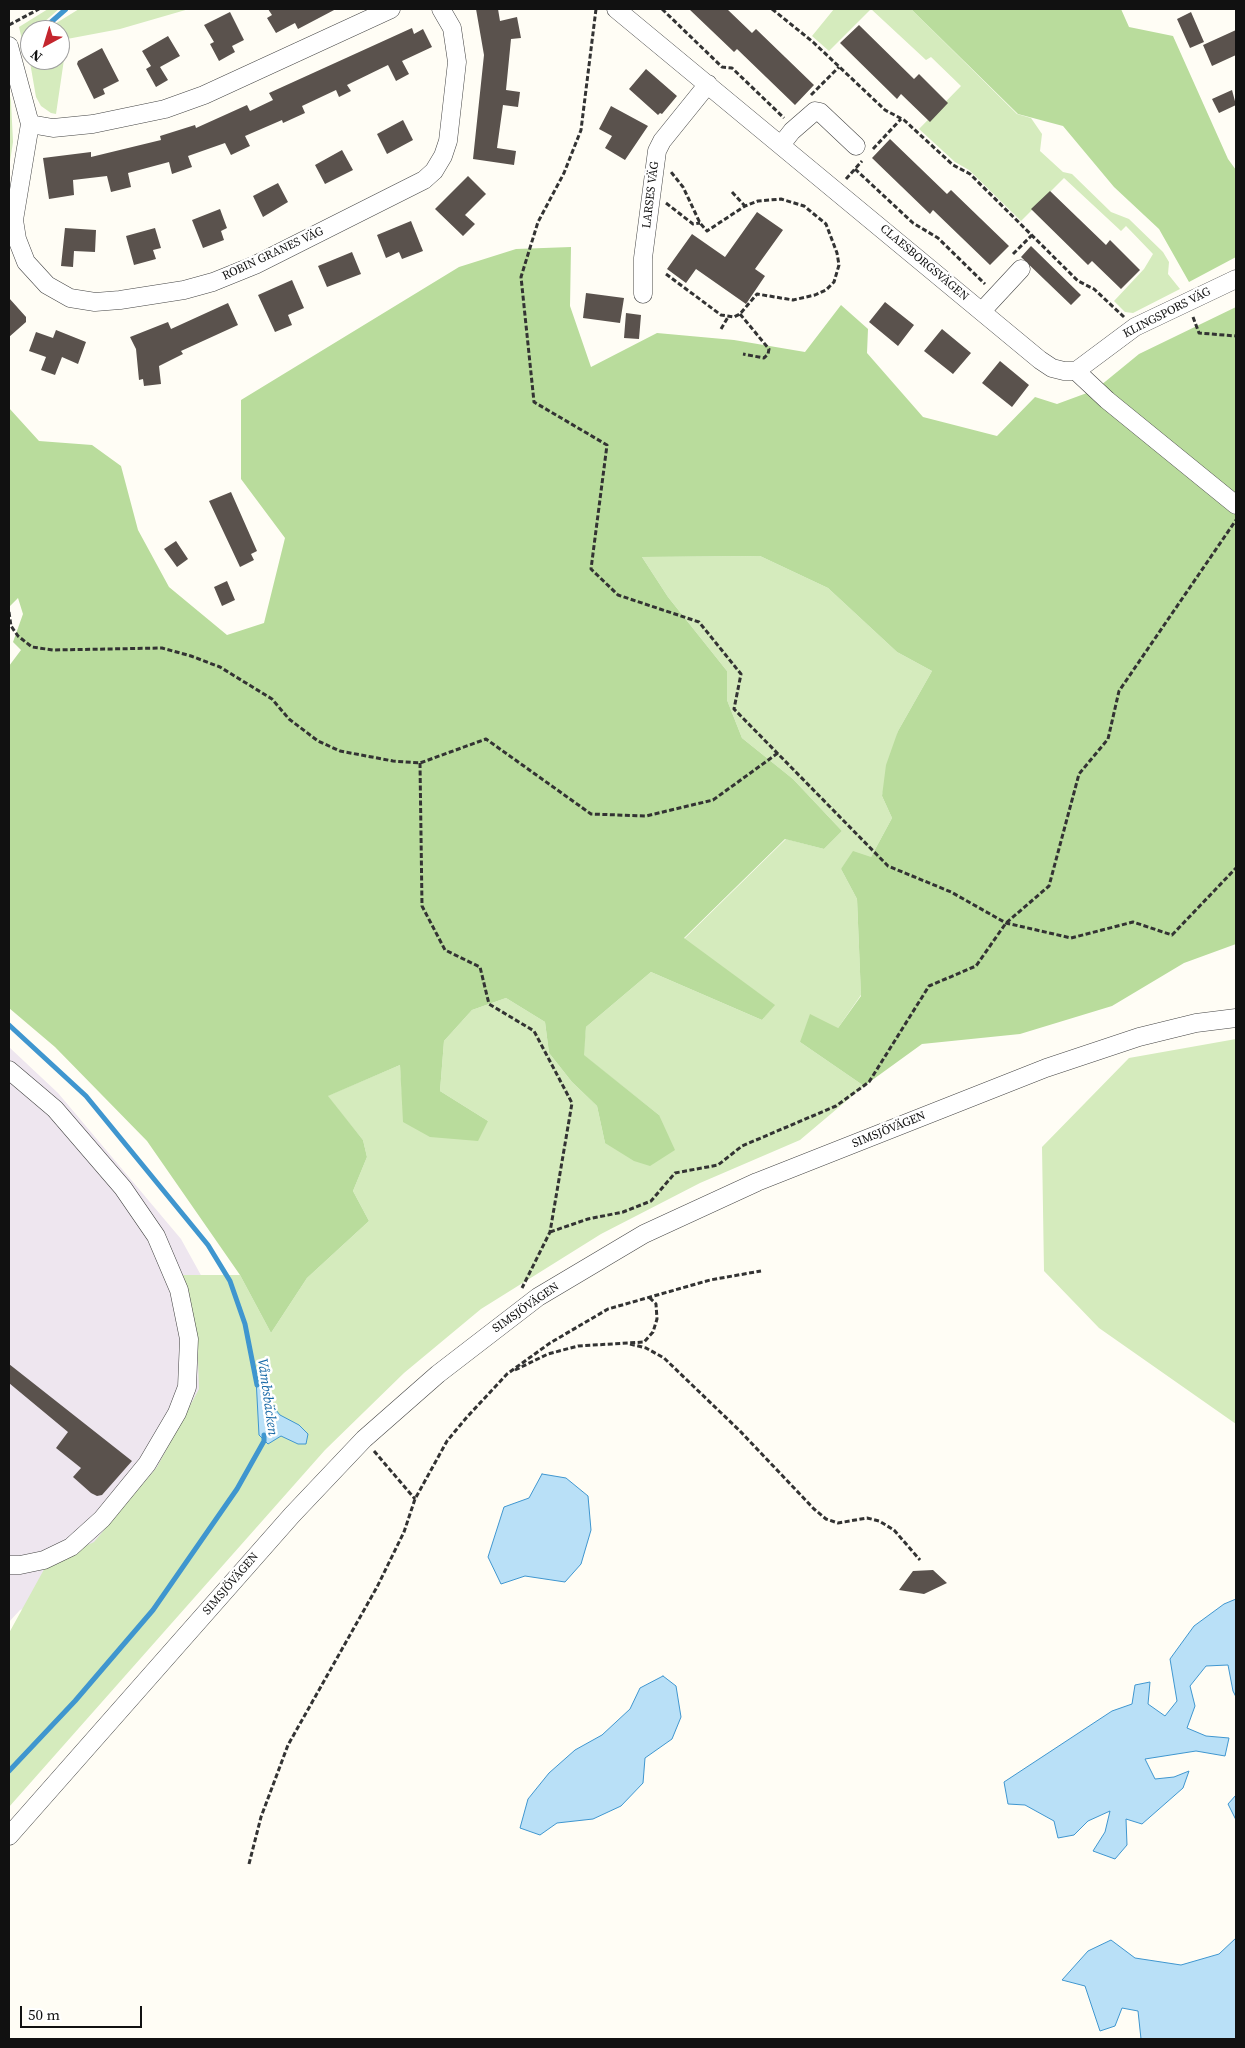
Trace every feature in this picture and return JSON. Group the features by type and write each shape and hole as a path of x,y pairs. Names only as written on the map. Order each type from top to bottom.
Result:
{"street":[{"path":"30,124 52,128 93,124 165,109 204,95 391,9"},
{"name":"ROBIN GRANES VÄG","path":"9,46 30,124 14,220 16,239 26,262 47,285 70,298 95,302 150,296 213,282 299,244 424,180 434,171 448,140 457,62 452,28 441,9"},
{"name":"CLAESBORGSVÄGEN","path":"616,9 708,84 786,138 982,311 1052,368 1076,371"},
{"name":"LARSES VÄG","path":"642,294 643,258 656,154 662,141 708,84"},
{"path":"786,138 810,114 820,112 856,146"},
{"path":"982,311 1021,269"},
{"name":"KLINGSPORS VÄG","path":"1076,371 1135,327 1236,279"},
{"path":"1076,371 1107,400 1236,505"},
{"name":"SIMSJÖVÄGEN","path":"9,1836 292,1515 364,1439 438,1374 538,1298 644,1234 758,1182 1046,1068 1139,1037 1196,1023 1236,1018"},
{"path":"9,1070 55,1109 123,1188 156,1236 179,1290 188,1339 187,1387 177,1413 147,1464 102,1519 71,1547 44,1560 20,1565 9,1565"}],"path":[{"path":"9,25 39,9"},
{"path":"596,9 581,130 564,173 538,222 521,277 534,402 607,444 591,569 618,595 699,622 741,674 734,709 888,866 951,892 1006,923 1071,938 1133,922 1172,935 1236,868"},
{"path":"662,9 722,66 732,68 786,121 786,138"},
{"path":"772,9 813,42 885,110 904,120 953,165 970,174 1078,281 1094,289 1135,327"},
{"path":"656,154 683,187 700,223 707,231 745,206 758,201 781,199 804,206 826,224 838,253 839,265 838,275 834,282 826,290 815,296 793,300 758,294 740,314 728,317 721,315 666,274"},
{"path":"855,168 913,223 938,238 985,284"},
{"path":"732,192 745,206"},
{"path":"650,193 693,224 700,223"},
{"path":"1187,301 1200,333 1236,336"},
{"path":"740,314 769,349 768,354 764,358 743,354"},
{"path":"721,328 728,317"},
{"path":"550,1232 588,1219 623,1212 651,1201 675,1173 718,1165 742,1146 836,1106 870,1082 930,986 976,966 1006,923 1048,886 1079,774 1108,740 1119,691 1236,520"},
{"path":"9,612 11,626 18,636 32,646 53,650 162,648 220,667 272,699 289,719 318,741 340,751 394,762 420,763 486,739 591,814 646,816 713,800 778,753"},
{"path":"420,763 422,906 445,950 480,967 489,1004 534,1030 572,1103 550,1232 521,1289 529,1284"},
{"path":"249,1864 261,1818 288,1745 376,1587 404,1532 415,1499 447,1441 507,1374 550,1343 608,1310 648,1296 710,1280 761,1271"},
{"path":"507,1374 548,1354 578,1346 644,1342 653,1332 657,1319 656,1304 648,1296"},
{"path":"630,1344 646,1348 664,1358 740,1431 826,1519 838,1523 867,1518 879,1521 894,1530 920,1560"},
{"path":"364,1439 415,1499"}],"shaded area":[{"path":"9,1047 58,1093 181,1239 213,1297 235,1400 68,1596 20,1610 9,1622"}],"green space":[{"path":"48,9 59,9 46,20 30,20"},
{"path":"79,9 189,9 120,29 70,38 70,20 61,20"},
{"path":"834,9 871,9 829,51 812,36"},
{"path":"871,9 911,9 1017,114 1031,118 1042,134 1040,151 1063,172 1072,174 1111,212 1129,219 1163,252 1169,262 1168,274 1180,289 1133,313 1125,312 1114,301 1144,269 1153,254 1126,226 1121,231 1064,178 1021,221 969,170 955,162 919,129 961,86 931,57 926,60"},
{"path":"911,9 1121,9 1129,27 1173,36 1228,159 1236,170 1236,257 1189,282 1159,229 1114,187 1063,126 1018,114"},
{"path":"31,70 62,70 56,114 41,106 36,97"},
{"path":"9,91 13,142 9,168"},
{"path":"571,247 570,306 591,367 657,333 734,340 805,352 841,305 868,329 867,353 923,417 997,436 1035,397 1057,404 1095,390 1139,354 1236,307 1236,944 1184,963 1112,1006 1020,1034 922,1044 864,1086 800,1042 810,1014 838,1028 861,996 857,899 841,869 853,851 871,857 892,818 882,796 886,765 898,731 932,671 897,652 828,588 760,556 642,557 668,597 727,671 727,700 742,738 793,779 842,831 824,849 785,839 684,938 775,1005 762,1020 651,972 586,1027 584,1055 659,1115 675,1150 650,1166 634,1161 605,1143 597,1106 572,1082 549,1053 545,1022 506,998 472,1010 444,1041 440,1091 488,1121 478,1141 430,1137 403,1122 400,1065 328,1096 363,1140 367,1157 353,1191 369,1221 307,1278 271,1333 240,1275 147,1141 55,1047 9,1008 9,666 21,650 13,642 23,614 18,598 9,607 9,408 39,441 92,445 121,466 138,530 169,587 227,635 264,623 285,538 241,479 241,400 459,267 516,249"},
{"path":"760,556 828,588 897,652 932,671 898,731 882,796 892,818 871,857 841,869 857,899 861,995 838,1028 800,1042 864,1086 800,1140 700,1183 601,1234 481,1309 404,1373 325,1450 9,1807 9,1633 47,1564 94,1542 157,1467 199,1389 197,1332 182,1275 240,1275 271,1333 307,1278 369,1221 353,1191 367,1157 363,1140 327,1096 400,1065 404,1122 488,1121 440,1091 444,1041 472,1010 506,998 545,1022 549,1053 572,1082 597,1106 605,1143 659,1115 583,1055 586,1027 651,972 762,1020 774,1005 684,939 786,839 824,849 842,831 793,779 742,738 727,700 727,671 668,597 642,557"},
{"path":"1236,1039 1236,1424 1099,1328 1044,1271 1042,1147 1129,1058"}],"water":[{"path":"256,1378 262,1384 267,1399 280,1415 299,1425 308,1434 306,1444 298,1444 281,1436 268,1444 259,1435"},
{"path":"542,1474 566,1478 588,1496 591,1530 581,1564 565,1582 525,1576 501,1584 488,1557 504,1507 529,1498"},
{"path":"1236,1599 1236,1697 1228,1665 1206,1666 1190,1686 1195,1706 1187,1728 1206,1736 1229,1738 1225,1756 1196,1751 1145,1759 1155,1779 1174,1777 1189,1771 1183,1788 1142,1824 1126,1819 1127,1845 1115,1859 1093,1851 1105,1832 1110,1811 1088,1821 1074,1835 1058,1838 1054,1821 1025,1805 1008,1804 1004,1782 1112,1711 1132,1704 1135,1685 1150,1682 1148,1704 1165,1716 1177,1701 1170,1659 1194,1626 1224,1604"},
{"path":"663,1676 676,1686 681,1717 672,1739 645,1758 643,1783 621,1806 593,1819 557,1823 540,1835 520,1828 528,1799 549,1773 575,1750 602,1735 630,1709 640,1688"},
{"path":"1236,1795 1236,1820 1228,1804"},
{"path":"1236,1938 1236,2039 1141,2039 1138,2011 1122,2008 1115,2026 1100,2031 1085,1986 1062,1980 1088,1951 1111,1940 1135,1958 1181,1965 1219,1954"}],"building":[{"path":"268,9 336,9 298,29 295,23 276,33 267,18 272,15"},
{"path":"476,9 498,9 500,21 517,17 521,38 511,39 506,90 520,92 518,107 503,105 497,148 516,151 514,165 473,159 484,55"},
{"path":"689,9 727,9 752,33 756,29 814,85 795,105 737,49 734,52"},
{"path":"230,12 244,40 232,46 235,52 219,61 210,44 214,42 204,25"},
{"path":"1191,12 1204,42 1190,48 1177,19"},
{"path":"859,25 914,79 919,74 948,103 930,122 901,94 897,99 840,43"},
{"path":"412,28 414,34 423,29 432,47 402,61 409,74 396,81 388,65 347,85 351,91 339,97 336,90 302,106 305,113 283,123 282,120 245,136 250,146 231,155 225,143 188,156 192,167 172,174 169,162 128,173 131,187 111,192 107,176 73,180 74,195 49,199 43,158 91,152 91,157 161,140 160,136 195,125 196,128 247,105 250,111 273,100 269,93"},
{"path":"1236,30 1236,55 1212,66 1203,45"},
{"path":"168,36 180,56 160,67 168,80 156,87 146,69 151,66 142,51"},
{"path":"102,48 119,81 103,89 105,94 94,99 77,64 78,61"},
{"path":"646,69 677,96 662,114 658,115 629,89"},
{"path":"1232,90 1236,105 1219,113 1212,99"},
{"path":"611,106 648,126 625,160 605,148 612,136 599,129"},
{"path":"403,120 413,140 387,154 377,134"},
{"path":"890,139 947,194 951,190 1009,246 990,265 933,210 930,214 872,158"},
{"path":"342,150 353,170 325,184 315,165"},
{"path":"468,176 486,194 465,215 475,224 463,236 435,209"},
{"path":"278,183 288,202 263,217 253,196"},
{"path":"1050,191 1106,245 1110,240 1140,270 1121,289 1092,261 1088,265 1031,209"},
{"path":"220,209 227,228 221,231 224,240 203,248 192,220"},
{"path":"757,212 783,230 755,269 765,276 746,304 696,269 686,283 667,269 692,234 725,257"},
{"path":"411,221 423,251 402,259 399,252 386,258 377,235"},
{"path":"65,228 96,230 95,252 74,251 73,267 61,266"},
{"path":"155,228 161,248 153,250 156,259 134,265 126,236"},
{"path":"1031,246 1081,295 1071,305 1021,257"},
{"path":"352,252 361,274 327,287 318,266"},
{"path":"292,280 304,308 288,315 292,325 275,332 258,295"},
{"path":"586,293 624,298 620,323 583,318"},
{"path":"9,298 26,317 26,322 9,337"},
{"path":"885,302 914,325 898,346 869,322"},
{"path":"228,303 238,325 181,351 183,354 159,366 161,384 144,386 143,379 139,380 136,349 130,337 168,322 171,329"},
{"path":"626,313 641,315 639,339 624,338"},
{"path":"942,329 971,353 953,374 924,351"},
{"path":"56,330 86,342 78,364 62,357 55,375 41,370 46,357 29,351 36,332 53,338"},
{"path":"1000,361 1029,385 1012,407 982,383"},
{"path":"231,492 257,551 251,554 254,560 240,567 209,501"},
{"path":"176,541 188,559 177,567 164,549"},
{"path":"227,581 235,600 222,606 214,587"},
{"path":"9,1364 132,1461 102,1495 97,1496 91,1493 73,1477 81,1468 56,1448 68,1432 9,1383"},
{"path":"933,1570 947,1583 924,1594 899,1590 913,1571"}],"waterway":[{"path":"53,20 66,9"},
{"name":"Våmbsbäcken","path":"9,1025 86,1096 208,1245 230,1281 245,1324 257,1385"},
{"name":"Våmbsbäcken","path":"9,1771 75,1701 153,1610 237,1489 264,1441 264,1435"}]}
